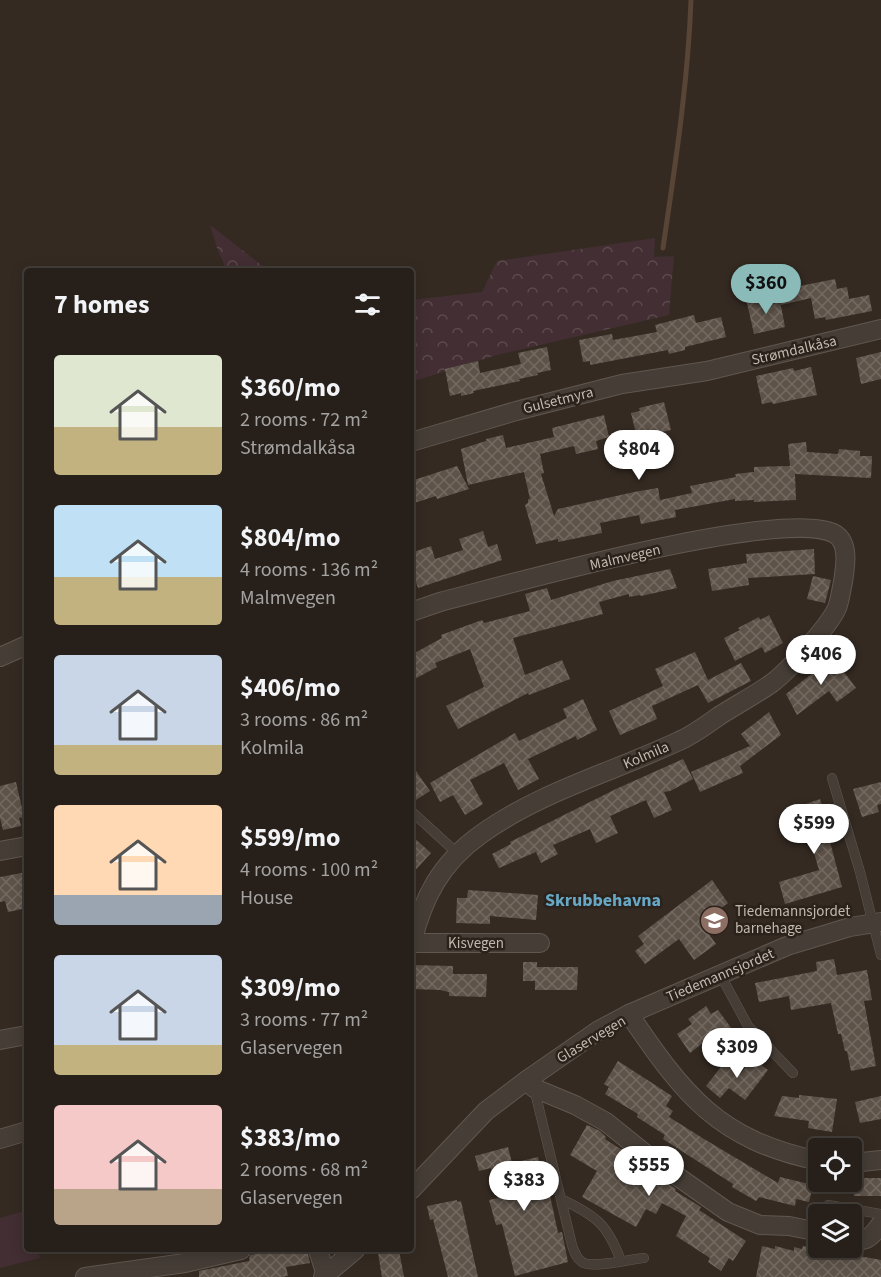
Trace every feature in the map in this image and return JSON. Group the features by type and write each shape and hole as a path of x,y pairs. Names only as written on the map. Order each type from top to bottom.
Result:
{"street":[{"name":"Strømdalkåsa","path":"707,370 881,329"},
{"name":"Gulsetmyra","path":"414,441 516,411 622,384 707,370"},
{"name":"Malmvegen","path":"414,611 440,602 697,540 790,527 827,531 841,540"},
{"name":"Kolmila","path":"414,936 425,899 438,876 457,853 480,834 561,790 681,740 774,681 828,623 837,607 845,566 841,540"},
{"path":"0,657 24,646"},
{"path":"0,851 24,847"},
{"name":"Tiedemannsjordet","path":"628,1014 787,946 850,927 877,923"},
{"name":"Kisvegen","path":"414,943 540,943"},
{"name":"Glaservegen","path":"414,1181 486,1112 530,1084 568,1050 628,1014 681,1085 720,1122 743,1136 767,1146 808,1159"},
{"path":"0,1040 24,1036"},
{"path":"530,1084 606,1122 647,1155 728,1212 760,1225 789,1226 808,1230"},
{"path":"0,1139 24,1132"},
{"path":"862,1162 881,1160"},
{"path":"862,1241 868,1239 881,1224"},
{"path":"85,1277 185,1263 232,1252"},
{"path":"318,1252 324,1276 353,1252"}],"lane":[{"path":"832,778 877,923 881,955"},
{"path":"414,814 457,853"},
{"path":"721,976 748,1026 793,1072"},
{"path":"530,1084 577,1258 584,1264 593,1265 644,1258"},
{"path":"561,1199 583,1210 606,1228 621,1261"},
{"path":"862,1211 881,1214"}],"green space":[{"path":"210,225 265,268 226,268"},
{"path":"655,238 654,257 674,256 669,315 497,355 414,381 414,300 482,292 497,261"},
{"path":"24,1211 24,1252 38,1252 40,1258 0,1268 0,1218"}],"building":[{"path":"835,279 837,289 847,287 849,299 869,295 872,311 826,320 825,317 815,319 811,298 781,305 776,286 794,282 795,287"},
{"path":"779,296 785,327 754,334 747,303"},
{"path":"694,315 696,323 721,317 726,337 685,347 685,350 669,354 668,350 590,365 590,361 583,362 579,340 612,334 613,340 657,332 655,325"},
{"path":"547,347 551,370 519,379 520,381 473,391 474,393 450,396 445,369 478,361 480,373 521,364 518,353"},
{"path":"881,352 881,379 861,384 856,358"},
{"path":"811,367 817,395 762,404 756,376 793,368 794,371"},
{"path":"664,402 671,430 637,438 631,413 640,411 639,408"},
{"path":"604,415 609,437 596,441 598,449 576,454 574,446 540,454 544,473 541,474 554,516 558,509 634,492 658,488 660,500 692,493 690,486 736,477 735,474 754,472 754,467 790,466 788,444 806,442 807,452 838,454 839,449 860,451 860,456 872,456 871,478 795,474 796,500 754,502 754,500 735,501 735,499 675,510 676,517 641,524 639,515 600,523 602,533 536,544 525,505 530,499 524,472 468,485 461,449 503,435 506,448 554,437 552,428"},
{"path":"457,466 469,489 414,503 414,480"},
{"path":"483,531 488,547 497,544 502,560 418,588 414,576 414,552 431,546 435,559 463,550 459,539"},
{"path":"814,549 815,574 748,578 749,585 712,591 708,569 747,563 746,554"},
{"path":"670,569 677,588 641,596 629,597 629,594 599,602 603,614 513,638 525,675 562,660 570,679 529,695 528,693 458,729 446,706 484,687 470,649 435,663 437,667 414,679 414,653 442,638 441,635 482,620 484,623 530,611 525,594 547,588 551,600 613,581"},
{"path":"813,576 831,580 825,603 807,599"},
{"path":"769,615 783,643 765,653 762,647 735,661 724,638 759,617 760,620"},
{"path":"695,652 708,680 741,663 751,681 708,703 698,685 652,706 657,719 620,735 609,711 663,686 655,669"},
{"path":"833,657 856,688 837,702 829,691 797,715 786,694"},
{"path":"583,699 597,730 577,740 576,736 528,759 539,779 518,790 504,763 470,780 483,804 465,815 453,795 440,802 430,783 515,733 519,741 567,718 563,709"},
{"path":"769,712 781,735 740,766 743,773 700,792 691,772 750,746 741,734"},
{"path":"683,759 693,779 664,792 672,810 654,818 646,800 610,816 618,833 596,843 590,829 553,845 558,854 541,863 536,852 499,868 492,854 511,844 510,842 616,789"},
{"path":"414,768 430,791 414,801"},
{"path":"16,782 24,817 19,818 21,826 3,830 0,818 0,786"},
{"path":"881,782 881,804 877,805 879,812 862,817 853,789"},
{"path":"820,799 823,809 830,807 835,824 828,826 842,887 785,904 779,882 819,870 806,826 797,829 791,809"},
{"path":"414,838 431,853 414,872"},
{"path":"24,873 24,909 8,912 5,901 0,902 0,877"},
{"path":"712,880 728,903 701,923 716,944 694,960 679,939 645,964 635,951 644,944 638,936"},
{"path":"468,890 538,895 536,920 490,916 490,924 456,923 457,898 467,898"},
{"path":"834,959 837,975 867,970 872,1000 864,1001 876,1066 851,1071 847,1051 845,1051 841,1034 838,1034 831,1003 791,1010 789,996 759,1002 755,983 817,971 816,962"},
{"path":"523,962 537,962 537,967 578,967 577,990 535,990 535,981 523,981"},
{"path":"414,965 453,966 453,974 487,974 486,997 449,996 449,992 414,989"},
{"path":"706,1006 711,1014 718,1010 732,1029 708,1047 704,1042 690,1053 677,1034 692,1024 688,1019"},
{"path":"728,1058 741,1073 752,1058 768,1070 745,1100 729,1088 720,1098 706,1086"},
{"path":"618,1061 672,1096 666,1106 673,1111 669,1117 778,1183 780,1177 808,1184 808,1192 811,1192 809,1202 796,1199 795,1206 759,1197 756,1201 663,1139 665,1135 637,1117 638,1114 605,1094 609,1087 604,1084"},
{"path":"799,1095 837,1099 832,1132 808,1128 809,1121 774,1116 782,1096 799,1098"},
{"path":"881,1096 881,1119 860,1123 855,1102"},
{"path":"587,1125 600,1131 606,1137 605,1139 625,1152 640,1164 639,1166 676,1189 675,1191 701,1207 699,1210 746,1241 733,1261 729,1258 721,1271 708,1262 710,1258 676,1236 686,1216 662,1203 656,1214 646,1209 636,1227 582,1197 597,1171 570,1155"},
{"path":"508,1147 512,1163 538,1157 545,1187 548,1186 558,1233 562,1232 568,1262 515,1276 502,1224 496,1225 489,1200 498,1198 491,1168 479,1171 475,1156"},
{"path":"862,1178 881,1178 881,1196 854,1196 854,1192 862,1192"},
{"path":"457,1200 457,1202 461,1201 478,1277 448,1277 433,1219 430,1220 427,1206"},
{"path":"762,1246 775,1249 775,1246 794,1251 794,1247 802,1249 803,1246 808,1247 808,1258 862,1257 881,1260 881,1277 756,1277"},
{"path":"307,1252 310,1263 286,1267 288,1276 281,1277 199,1277 199,1271 249,1261 250,1255"},
{"path":"399,1252 404,1277 382,1277 378,1253"}],"waterway":[{"path":"663,248 684,93 691,0"}],"place":[{"name":"Tiedemannsjordet barnehage","path":"714,920"}],"district":[{"name":"Skrubbehavna","path":"603,900"}]}
